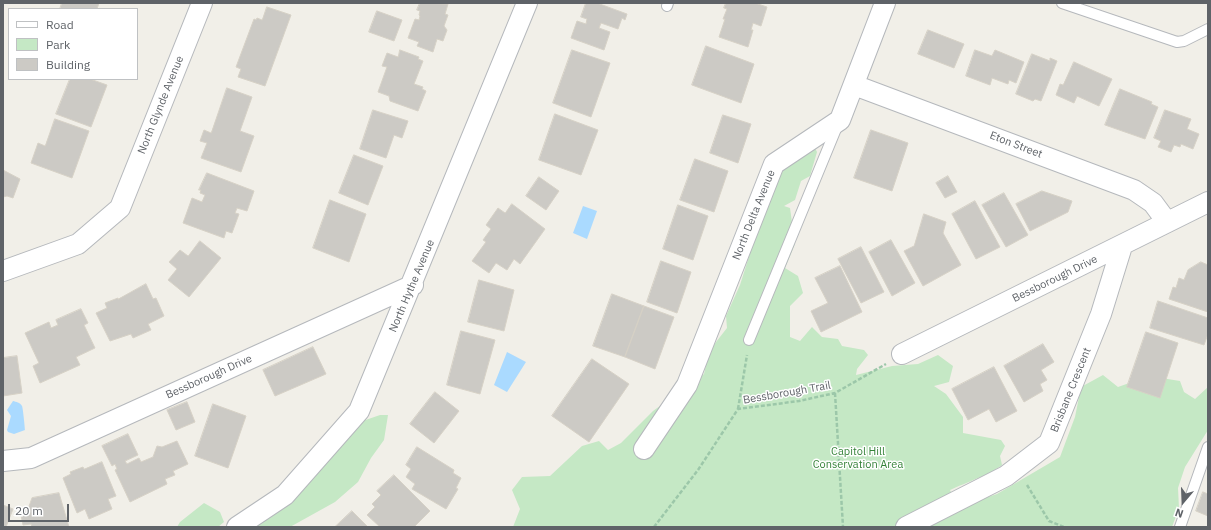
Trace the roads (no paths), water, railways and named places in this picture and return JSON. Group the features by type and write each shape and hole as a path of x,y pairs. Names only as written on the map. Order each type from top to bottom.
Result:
{"street":[{"name":"North Glynde Avenue","path":"3,271 78,244 120,208 202,3"},
{"name":"North Hythe Avenue","path":"238,527 285,495 359,411 412,285 526,3"},
{"path":"840,120 885,3"},
{"name":"Eton Street","path":"854,85 1134,190 1153,202 1167,222"},
{"name":"North Delta Avenue","path":"644,449 687,385 774,164 840,120"},
{"name":"Bessborough Drive","path":"902,354 1208,202"},
{"name":"Brisbane Crescent","path":"906,527 1006,476 1049,443 1101,314 1122,246"},
{"name":"Bessborough Drive","path":"3,461 31,458 412,285"}],"lane":[{"path":"1062,3 1177,42 1184,41 1208,29"},
{"path":"749,340 840,120"},
{"path":"1180,527 1208,447"}],"water":[{"path":"583,206 597,211 587,239 573,233"},
{"path":"507,352 526,362 507,392 494,385"},
{"path":"13,401 22,406 25,430 14,434 8,432 7,430 11,416 7,410"}],"park label":[{"name":"Capitol Hill Conservation Area","path":"858,458"}]}
